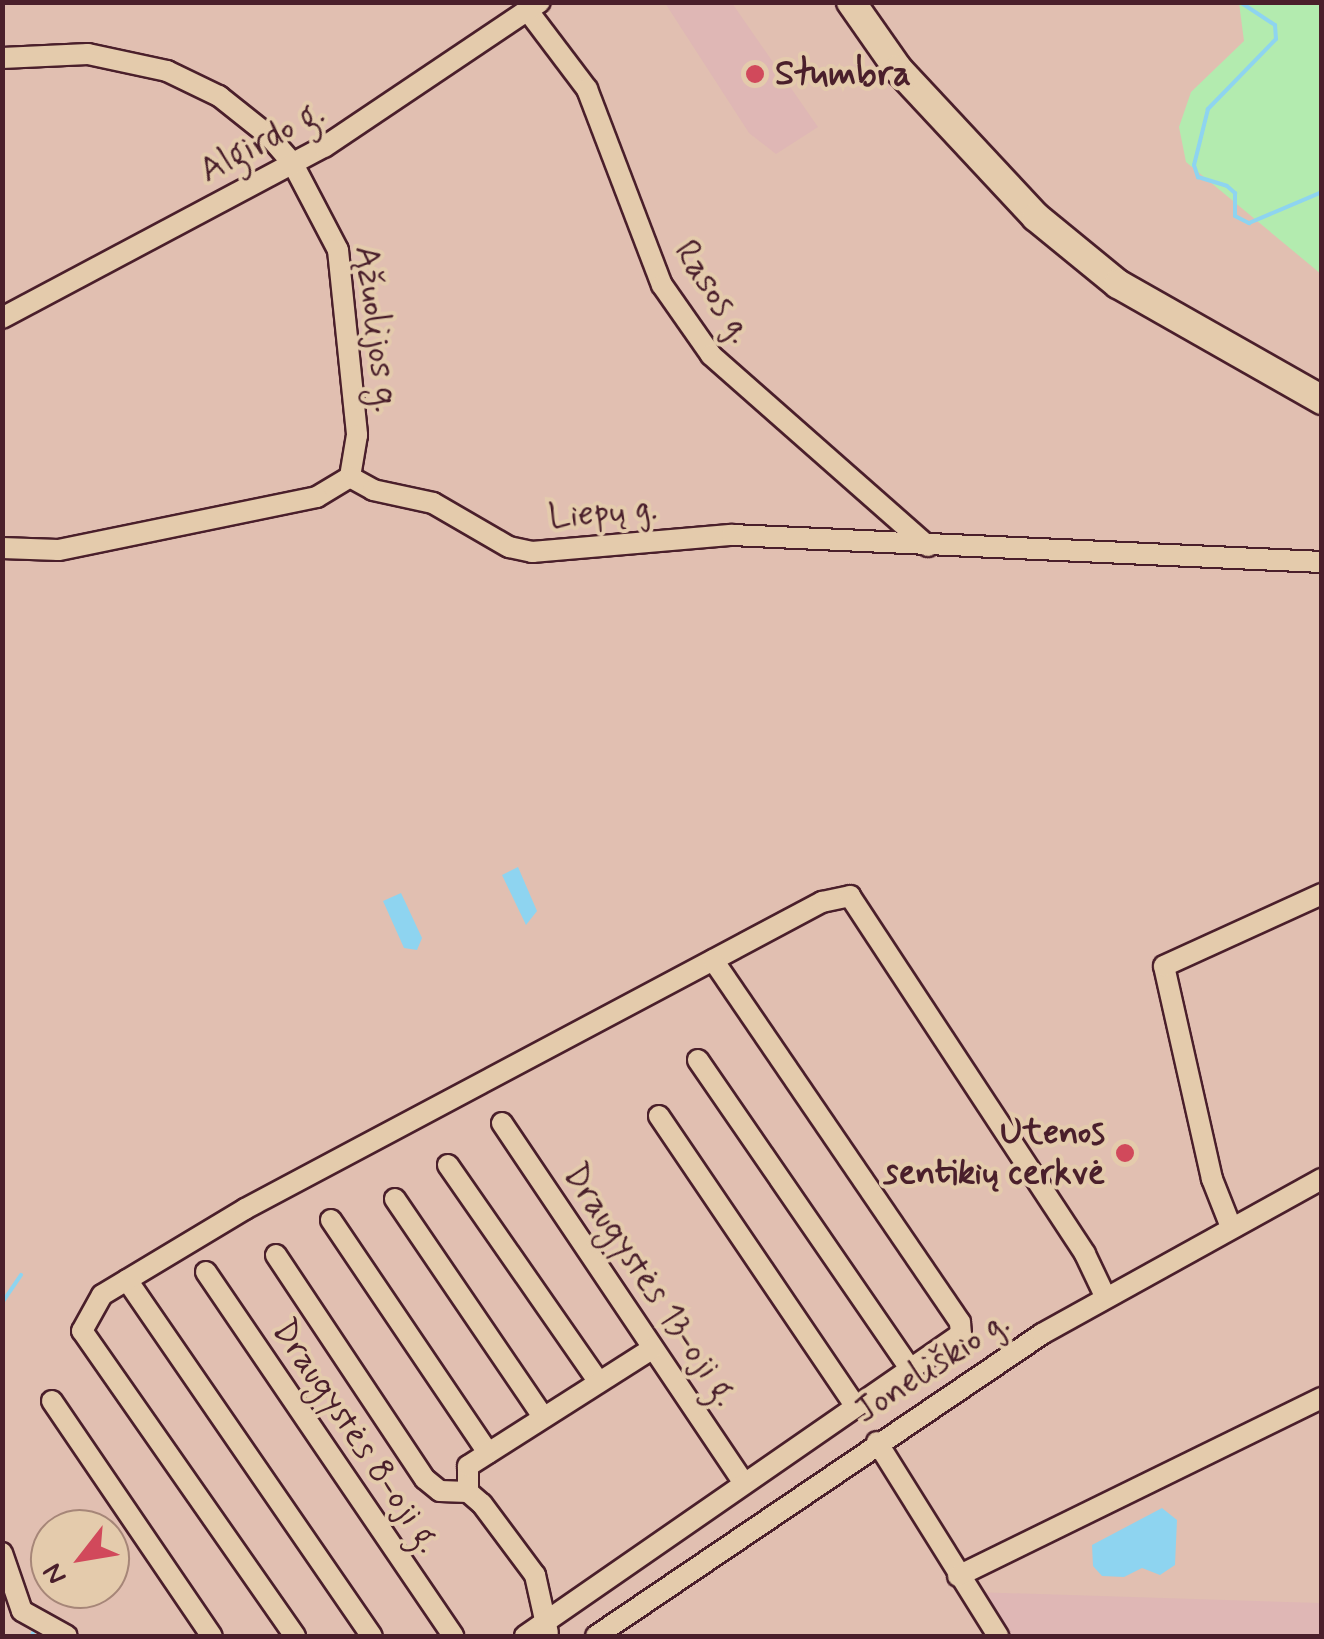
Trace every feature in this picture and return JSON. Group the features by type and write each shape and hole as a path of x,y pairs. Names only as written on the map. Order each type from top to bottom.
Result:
{"highway":[{"path":"852,2 898,69 1036,217 1148,303 1322,400"}],"street":[{"name":"Algirdo g.","path":"2,318 293,164 534,7"},
{"name":"Rasos g.","path":"534,7 586,89 662,285 711,355 928,546"},
{"name":"Ąžuolijos g.","path":"2,58 88,54 166,71 243,112 293,164 331,232 342,270 357,436 350,477"},
{"name":"Liepų g.","path":"350,477 373,490 433,503 509,547 532,552 732,535 1322,562"},
{"path":"2,548 58,550 317,497 350,477"},
{"path":"1231,1227 1212,1179 1164,966 1322,894"},
{"path":"296,1636 82,1331 102,1295 245,1209 822,902 850,896 1085,1254 1105,1296"},
{"path":"525,1636 547,1628 744,1482 961,1334 960,1322 713,960"},
{"path":"698,1060 910,1369"},
{"path":"660,1116 855,1406"},
{"name":"Draugystės 13-oji g.","path":"502,1123 744,1482"},
{"path":"448,1165 598,1381"},
{"name":"Joneliškio g.","path":"596,1636 877,1442 1105,1296 1322,1179"},
{"path":"395,1199 542,1415"},
{"path":"331,1220 488,1453"},
{"path":"276,1255 425,1479 440,1492 468,1492"},
{"name":"Draugystės 8-oji g.","path":"206,1272 453,1636"},
{"path":"127,1280 372,1636"},
{"path":"547,1628 534,1576 468,1492 468,1466 542,1415 653,1348"},
{"path":"52,1401 212,1636"},
{"path":"958,1576 1318,1406"},
{"path":"877,1442 998,1636"},
{"path":"2,1553 22,1611 67,1636"}],"shaded area":[{"path":"665,3 732,3 818,127 776,154 749,133"},
{"path":"973,1592 1321,1603 1321,1636 999,1636"}],"green space":[{"path":"1239,3 1321,3 1321,274 1186,162 1179,127 1191,92 1244,41"}],"water":[{"path":"518,867 537,911 526,925 502,875"},
{"path":"401,893 422,938 417,950 404,948 383,901"},
{"path":"1162,1508 1177,1520 1175,1565 1160,1575 1142,1568 1124,1577 1102,1576 1093,1566 1092,1545"}],"waterway":[{"path":"1240,2 1275,25 1276,39 1208,109 1194,165 1198,177 1227,186 1235,193 1235,216 1249,223 1322,192"},
{"path":"2,1303 21,1275"}],"place":[{"name":"Stumbra","path":"755,74"},
{"name":"Utenos sentikių cerkvė","path":"1125,1153"}]}
